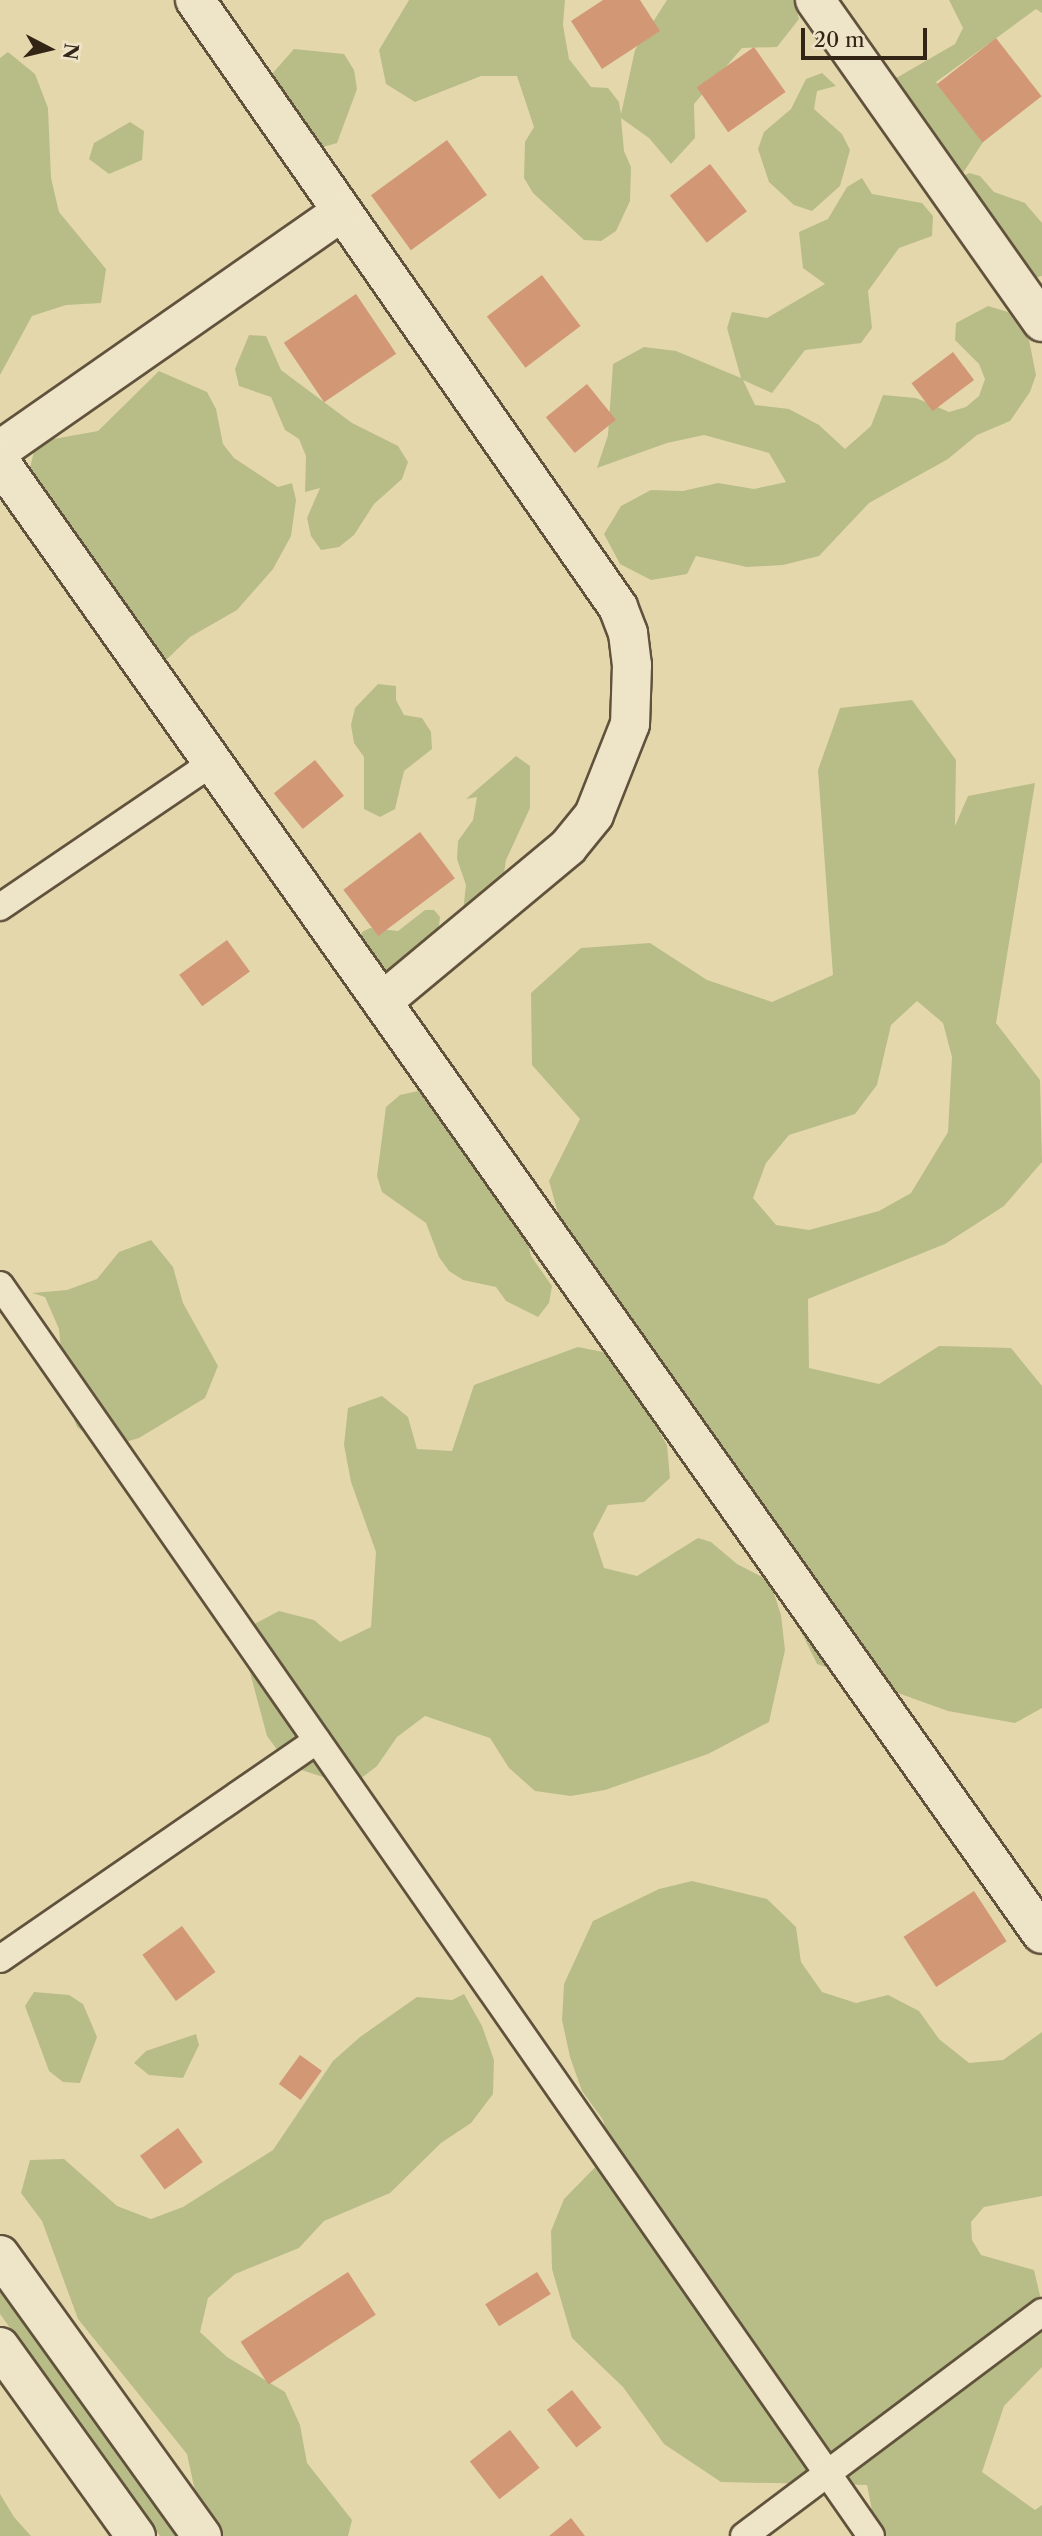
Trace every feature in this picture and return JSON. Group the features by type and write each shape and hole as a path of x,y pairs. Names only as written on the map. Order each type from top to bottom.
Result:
{"street":[{"path":"195,0 618,607 628,633 632,666 629,724 594,815 568,847 383,1001"},
{"path":"814,0 1042,322"},
{"path":"0,450 342,211"},
{"path":"0,462 1042,1934"},
{"path":"0,2255 202,2536"},
{"path":"0,2347 136,2536"}],"lane":[{"path":"0,907 213,762"},
{"path":"0,1285 871,2536"},
{"path":"0,1959 317,1740"},
{"path":"744,2536 1042,2312"}],"green space":[{"path":"409,0 565,0 563,25 569,59 591,87 608,88 619,102 621,114 635,50 667,0 794,0 799,19 777,47 742,48 694,104 695,138 671,164 649,138 621,118 624,151 631,167 630,201 616,231 601,241 584,240 533,193 524,178 525,142 534,127 517,76 481,76 415,102 386,84 379,50"},
{"path":"949,0 1042,0 1042,13 1036,9 936,82 985,139 963,173 951,183 884,78 898,77 955,44 963,28"},
{"path":"294,49 344,54 354,70 357,89 337,143 309,151 271,75"},
{"path":"8,52 35,74 48,108 51,178 59,212 106,269 101,303 66,305 32,316 0,375 0,58"},
{"path":"822,73 836,86 817,91 814,109 842,134 850,150 840,186 812,211 794,205 769,182 758,149 764,132 791,109 806,79"},
{"path":"130,122 144,131 142,160 109,174 89,159 94,143"},
{"path":"969,173 980,176 994,192 1025,203 1042,223 1042,276 1022,281 962,177"},
{"path":"862,178 872,194 922,203 933,216 932,236 899,248 868,291 872,328 861,343 805,350 772,393 743,380 755,405 789,409 819,425 845,449 871,426 883,395 916,398 949,412 966,407 979,396 985,379 979,364 955,340 956,323 988,306 1008,312 1029,340 1036,375 1030,392 1010,421 977,435 948,459 869,503 819,556 783,565 747,567 696,556 687,574 651,580 620,564 604,534 621,506 651,490 683,491 718,483 754,489 786,482 769,453 704,435 667,443 597,468 608,435 613,364 644,347 676,351 741,378 727,328 732,312 767,318 825,284 803,268 799,232 828,219 847,187"},
{"path":"249,335 266,336 281,370 352,423 398,446 408,462 402,479 374,504 354,535 339,547 321,550 311,536 307,518 320,488 305,492 306,456 299,439 285,430 271,397 239,386 235,369"},
{"path":"159,371 207,392 216,409 223,444 234,458 278,487 292,483 296,500 291,536 273,569 237,610 190,637 163,663 31,484 30,468 34,451 48,440 98,431"},
{"path":"378,684 396,686 396,700 404,715 422,718 431,732 432,749 404,771 395,809 380,817 364,809 364,757 354,743 351,725 355,708"},
{"path":"912,700 956,760 955,826 968,796 1035,783 996,1023 1040,1080 1042,1162 1004,1206 945,1244 808,1299 809,1368 879,1384 939,1346 1011,1348 1042,1386 1042,1708 1015,1723 948,1711 817,1664 727,1482 568,1249 549,1181 580,1119 532,1065 531,993 581,948 650,943 707,980 772,1002 833,975 818,770 840,708","holes":["917,1001 943,1023 952,1057 948,1132 911,1193 879,1211 809,1230 776,1225 753,1198 766,1163 789,1135 855,1114 877,1085 891,1025"]},
{"path":"516,756 530,766 530,808 506,860 503,879 463,911 466,885 457,859 458,841 473,820 477,797 466,799"},
{"path":"425,910 434,910 440,917 439,926 413,978 371,965 360,940 362,932 370,928 398,931"},
{"path":"418,1091 433,1100 477,1173 497,1179 519,1204 531,1256 552,1286 549,1303 538,1317 506,1301 496,1287 463,1280 449,1271 439,1257 426,1223 382,1192 377,1176 386,1107 400,1095"},
{"path":"151,1240 173,1267 183,1303 218,1366 205,1398 139,1438 105,1448 77,1427 65,1395 59,1329 45,1297 32,1293 67,1290 97,1279 119,1252"},
{"path":"578,1347 613,1354 667,1445 670,1478 644,1502 608,1505 593,1534 604,1568 637,1576 698,1538 711,1542 737,1564 770,1581 781,1615 785,1650 769,1722 708,1754 605,1790 571,1796 535,1791 509,1768 490,1738 425,1716 397,1737 377,1766 351,1786 289,1766 267,1736 248,1665 245,1629 279,1611 314,1620 340,1642 371,1627 376,1552 351,1482 344,1445 348,1408 382,1396 408,1417 417,1449 452,1451 474,1385"},
{"path":"692,1881 767,1899 796,1927 801,1962 822,1992 856,2003 888,1995 919,2011 939,2039 969,2063 1003,2060 1042,2032 1042,2196 984,2207 971,2222 972,2240 981,2255 1034,2270 1042,2304 1042,2367 1004,2406 982,2472 1035,2510 1042,2505 1042,2536 877,2536 867,2485 721,2482 664,2444 623,2387 572,2338 552,2269 551,2231 564,2199 611,2151 603,2120 582,2091 570,2057 562,2020 564,1984 593,1921 659,1889"},
{"path":"34,1992 69,1995 83,2004 97,2037 80,2083 63,2082 49,2071 25,2006"},
{"path":"464,1994 482,2026 494,2060 493,2094 471,2123 441,2143 390,2193 324,2221 299,2248 235,2274 208,2298 200,2332 227,2357 285,2392 300,2425 307,2463 352,2520 348,2536 223,2536 195,2491 187,2454 78,2319 42,2221 21,2193 30,2160 64,2159 117,2206 151,2219 183,2207 273,2150 333,2061 360,2037 417,1997 452,2000"},
{"path":"196,2034 199,2045 183,2078 149,2075 134,2063 146,2051"},
{"path":"0,2286 179,2536 160,2536 0,2314"},
{"path":"0,2494 14,2517 31,2536 0,2536"}],"building":[{"path":"603,0 640,0 660,31 602,69 571,21"},
{"path":"996,38 1042,96 982,142 937,84"},
{"path":"754,47 786,92 728,132 697,87"},
{"path":"447,140 487,195 411,250 371,195"},
{"path":"710,164 747,211 707,243 670,195"},
{"path":"542,275 581,326 525,368 487,317"},
{"path":"356,294 396,354 324,402 284,343"},
{"path":"953,352 974,380 933,411 911,383"},
{"path":"587,384 616,420 575,453 546,417"},
{"path":"315,760 344,796 303,829 274,793"},
{"path":"420,832 455,878 378,936 343,890"},
{"path":"227,940 250,972 202,1006 179,975"},
{"path":"974,1891 1007,1941 936,1987 904,1937"},
{"path":"182,1926 216,1972 176,2001 142,1955"},
{"path":"300,2055 322,2071 301,2100 279,2084"},
{"path":"178,2128 203,2162 165,2190 140,2156"},
{"path":"348,2272 376,2315 268,2384 241,2342"},
{"path":"537,2272 551,2294 499,2326 485,2304"},
{"path":"572,2390 602,2428 576,2448 547,2410"},
{"path":"510,2430 540,2468 499,2499 470,2461"},
{"path":"571,2518 585,2536 549,2536"}]}
